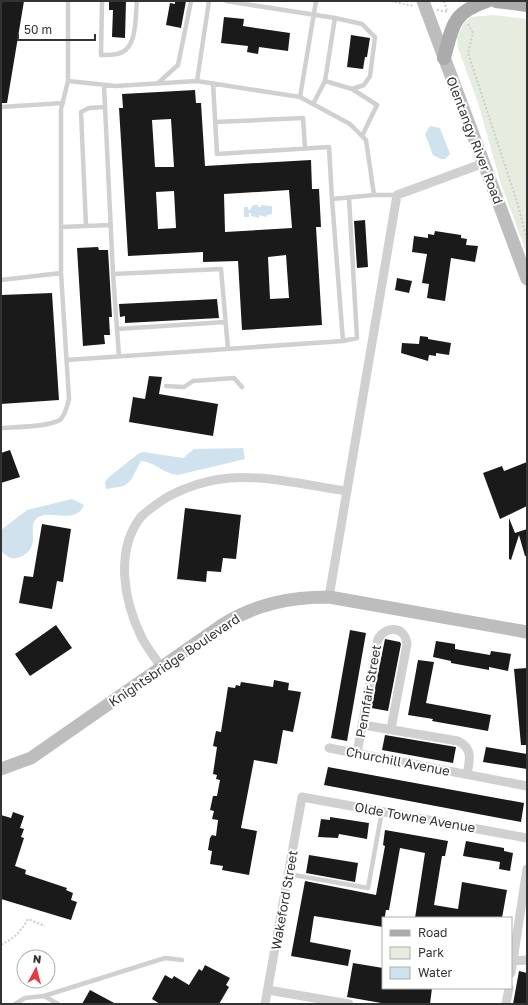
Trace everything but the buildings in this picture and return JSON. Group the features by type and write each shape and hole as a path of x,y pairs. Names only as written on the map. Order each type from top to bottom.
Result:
{"main road":[{"path":"444,58 451,30 462,12 472,6 487,1"},
{"path":"496,1 527,5"}],"street":[{"name":"Olentangy River Road","path":"423,1 527,279"},
{"path":"329,597 397,195 484,163"},
{"path":"161,667 141,636 127,596 124,573 130,535 141,517 148,510 189,486 211,480 231,478 252,478 347,491"},
{"name":"Knightsbridge Boulevard","path":"1,769 31,758 240,614 273,602 310,597 329,597 527,632"},
{"name":"Pennfair Street","path":"357,753 378,639 382,632 388,629 396,629 402,631 406,637 407,644 391,729"},
{"name":"Churchill Avenue","path":"363,725 458,741 465,744 469,751 467,774"},
{"name":"Churchill Avenue","path":"329,748 527,786"},
{"name":"Olde Towne Avenue","path":"302,796 527,838"},
{"name":"Wakeford Street","path":"265,1004 302,796"},
{"path":"512,967 527,869"},
{"path":"513,961 527,960"},
{"path":"506,1004 509,989"},
{"path":"268,990 349,1004"}],"lane":[{"path":"1,428 50,424 59,420 66,413 69,399 61,273 63,104 68,81 68,1"},
{"path":"102,1 101,55 118,54 128,48 134,33 137,1"},
{"path":"158,83 178,65 191,1"},
{"path":"196,81 209,1"},
{"path":"226,1 335,18 362,24 375,37 370,76 364,85 352,89"},
{"path":"300,97 316,1"},
{"path":"313,104 325,81 335,18"},
{"path":"68,81 116,86 196,81 300,97 350,124 366,140 374,196"},
{"path":"325,81 352,89 377,105 362,136"},
{"path":"212,83 217,154 329,147 343,341"},
{"path":"104,85 113,274 119,356"},
{"path":"1,107 63,104"},
{"path":"86,226 81,112 89,108 105,107"},
{"path":"215,122 303,118 305,148"},
{"path":"332,199 397,195"},
{"path":"67,360 343,341 357,338 349,198"},
{"path":"61,227 111,225"},
{"path":"113,274 221,269 228,349"},
{"path":"1,280 61,273"},
{"path":"117,329 226,322"},
{"path":"166,386 184,387 193,381 234,378 242,387"},
{"path":"288,874 368,888 382,811"},
{"path":"15,1004 25,998 44,996 165,958 182,960"},
{"path":"44,996 58,1004"}],"path":[{"path":"391,1 402,4"},
{"path":"444,1 447,12"},
{"path":"468,23 473,33 468,53 518,205 527,240"},
{"path":"1,945 14,938 22,931 28,919 45,926"}],"green space":[{"path":"493,15 527,19 527,254 501,184 478,103 458,48 457,37 464,23 471,17"}],"water":[{"path":"430,126 440,128 450,154 445,159 441,159 433,155 425,134"},
{"path":"253,205 258,205 258,207 261,207 261,205 272,206 272,214 267,215 266,217 259,215 259,218 251,216 251,213 249,213 249,217 244,217 244,207 248,207 248,210 250,210"},
{"path":"243,448 245,459 178,475 168,473 151,463 141,461 131,480 124,486 106,489 105,482 109,477 138,454 143,452 183,458 194,449"},
{"path":"72,499 84,505 80,511 68,516 42,515 37,518 33,526 33,543 27,553 20,557 14,558 5,555 1,551 1,530 27,510"}]}
